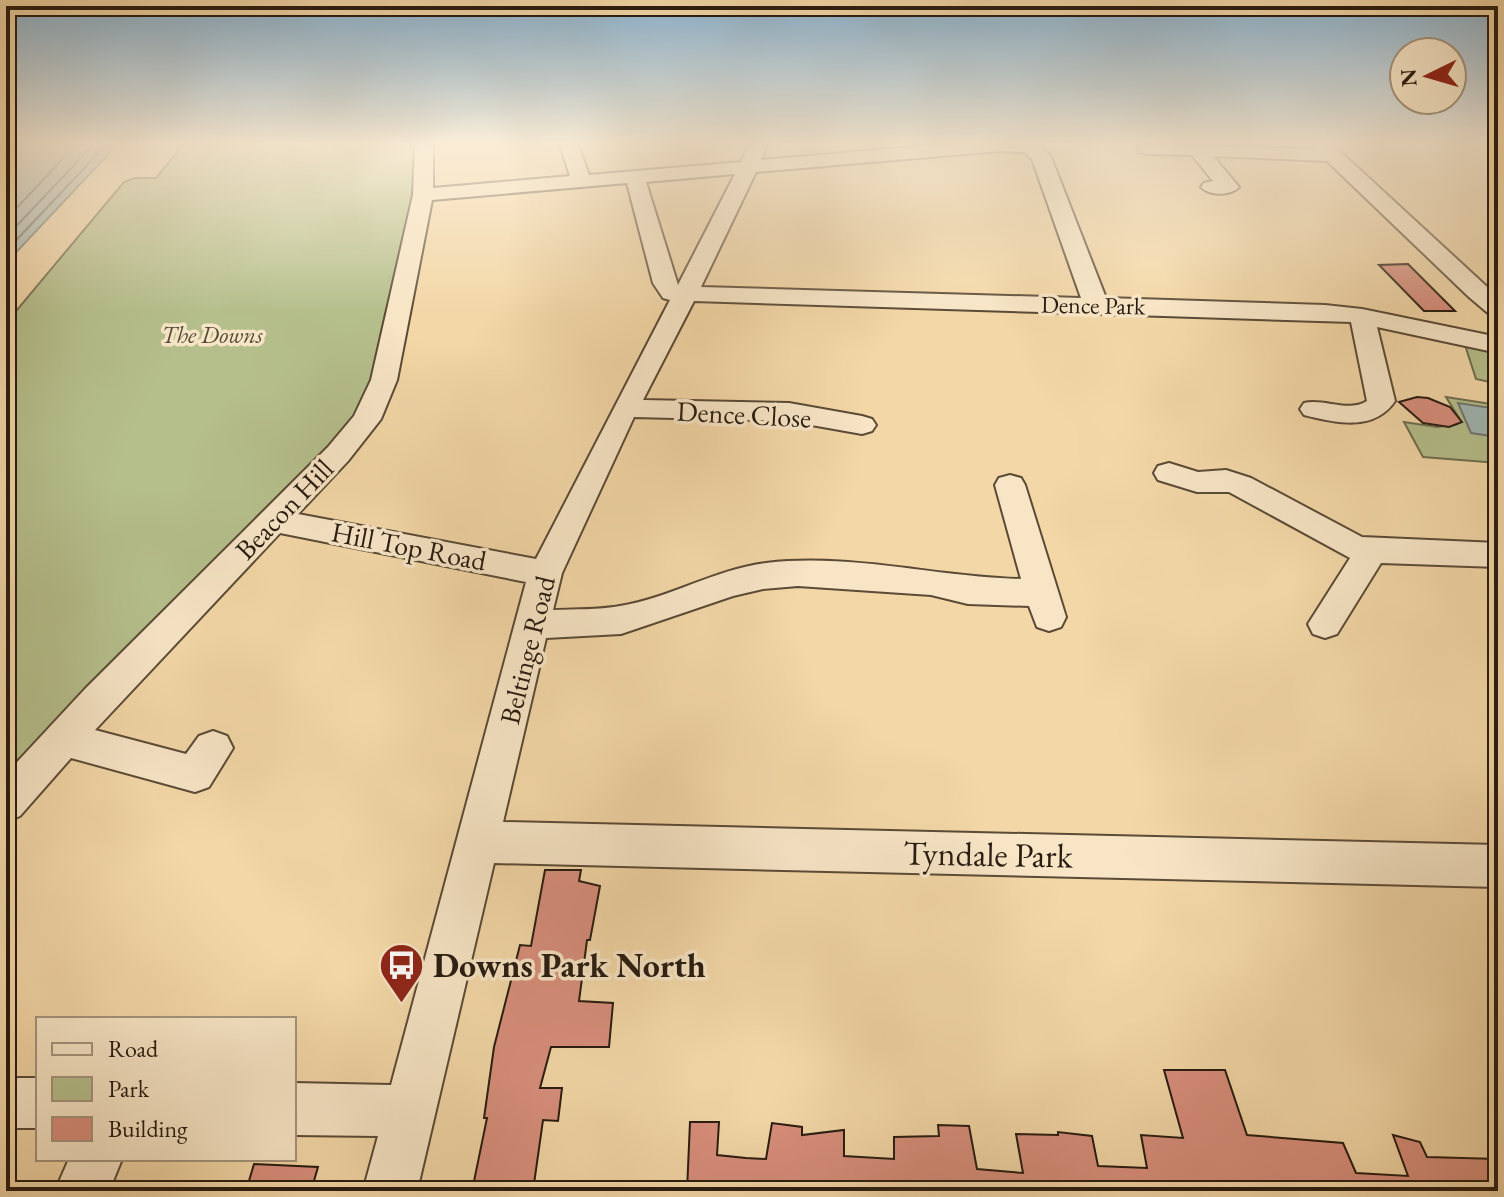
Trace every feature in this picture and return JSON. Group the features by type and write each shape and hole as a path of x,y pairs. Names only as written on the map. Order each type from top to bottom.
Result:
{"street":[{"name":"Beacon Hill","path":"6,803 63,739 354,436 377,401 422,201"},
{"path":"642,201 665,283 671,293 684,295"},
{"name":"Beltinge Road","path":"390,1191 545,573 684,295 724,201"},
{"path":"1057,201 1096,305"},
{"path":"1382,201 1498,309"},
{"name":"Dence Park","path":"684,295 1325,312 1362,316 1498,345"},
{"path":"1316,413 1358,414 1378,408 1381,401 1362,316"},
{"name":"Dence Close","path":"625,408 682,412 789,412 862,425"},
{"path":"1169,473 1197,482 1226,480 1240,485 1355,548 1378,550 1443,543 1498,555"},
{"path":"533,625 621,620 763,576 930,575 968,591 1046,605 1010,485"},
{"name":"Hill Top Road","path":"273,520 545,573"},
{"path":"1325,624 1378,550"},
{"path":"63,739 195,774 213,748"},
{"name":"Tyndale Park","path":"478,842 1498,866"},
{"path":"6,1103 36,1103"},
{"path":"296,1109 410,1111"},
{"path":"82,1191 95,1161"}],"green space":[{"name":"The Downs","path":"108,201 413,201 373,380 359,415 6,785 6,323"},
{"path":"1465,345 1498,352 1498,370 1495,370 1498,384 1476,379"},
{"path":"1446,397 1498,405 1498,463 1423,457 1404,422 1437,427 1457,424 1459,418"}],"water":[{"path":"6,201 64,201 6,263"},
{"path":"1458,403 1498,409 1498,437 1471,433"}],"building":[{"path":"1408,264 1455,311 1424,311 1379,265"},
{"path":"1417,397 1450,407 1462,422 1449,427 1423,423 1399,402"},
{"path":"545,870 581,870 579,881 600,886 590,940 587,940 579,1001 613,1003 609,1047 551,1047 540,1088 562,1088 558,1121 543,1120 533,1191 472,1191 487,1118 484,1118 494,1047 520,945 531,946"},
{"path":"1164,1070 1225,1070 1247,1135 1343,1143 1356,1173 1408,1176 1393,1135 1420,1142 1427,1157 1498,1159 1498,1191 1414,1191 1412,1186 1412,1191 687,1191 690,1122 719,1122 717,1155 746,1158 766,1159 772,1123 802,1127 802,1135 844,1130 844,1156 894,1159 894,1137 939,1136 938,1125 969,1126 977,1169 1023,1173 1016,1134 1058,1135 1058,1132 1092,1136 1098,1166 1147,1168 1141,1135 1183,1138"},
{"path":"254,1164 318,1167 311,1191 246,1191"}],"place":[{"name":"Downs Park North","path":"402,1004"}]}
